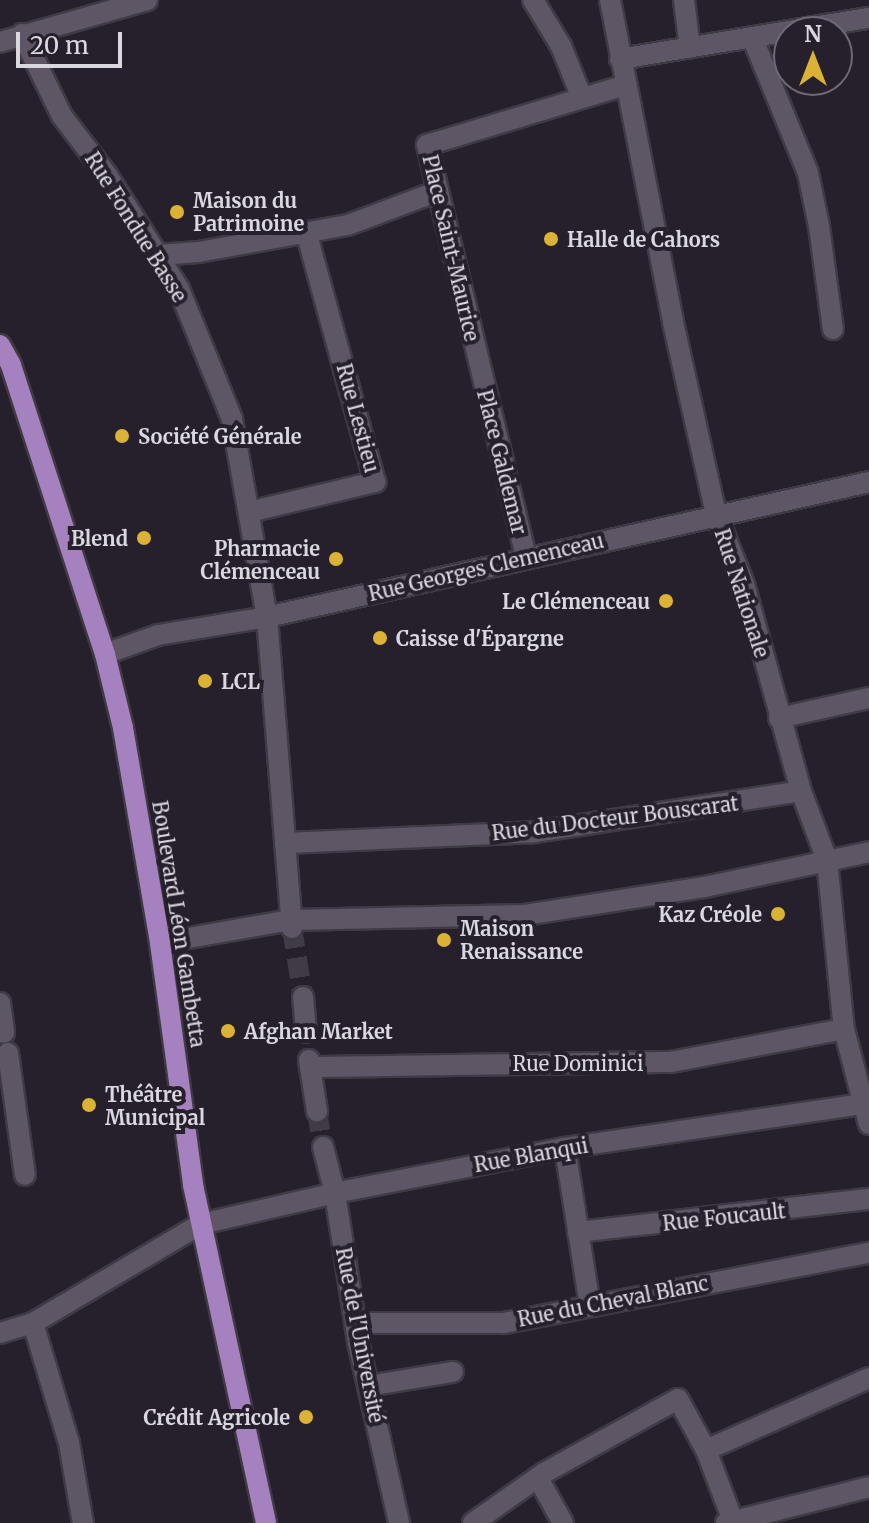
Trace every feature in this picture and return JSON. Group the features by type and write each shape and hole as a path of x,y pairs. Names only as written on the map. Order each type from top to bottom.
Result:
{"main road":[{"name":"Boulevard Léon Gambetta","path":"0,345 11,365 105,654 123,728 160,943 201,1224 266,1523"}],"street":[{"path":"0,42 147,0"},
{"path":"533,0 561,46 582,98"},
{"name":"Rue Nationale","path":"610,0 673,322 716,514 744,584 779,718 801,791 827,860 844,1029 867,1111"},
{"path":"684,0 690,48"},
{"path":"620,59 869,18"},
{"name":"Rue Fondue Basse","path":"22,34 62,116 107,175 179,289 232,419 267,617"},
{"path":"752,37 808,173 819,226 833,329"},
{"name":"Place Saint-Maurice","path":"479,367 427,145 626,85"},
{"path":"157,255 199,252 348,225 438,191"},
{"name":"Rue Lestieu","path":"249,512 375,482 306,231"},
{"name":"Place Galdemar","path":"479,367 526,557"},
{"name":"Rue Georges Clemenceau","path":"105,654 158,635 267,617 869,482"},
{"path":"267,617 291,924"},
{"path":"779,718 869,698"},
{"name":"Rue du Docteur Bouscarat","path":"285,843 534,832 801,791"},
{"path":"160,943 291,924 524,915 705,887 869,852"},
{"path":"303,997 306,1032"},
{"path":"0,1003 25,1175"},
{"name":"Rue Dominici","path":"317,1111 309,1063 671,1062 844,1029"},
{"name":"Rue Blanqui","path":"0,1333 33,1323 201,1224 335,1193 565,1148 867,1111"},
{"name":"Rue de l'Université","path":"323,1147 335,1193 355,1323 399,1523"},
{"path":"565,1148 590,1306"},
{"name":"Rue Foucault","path":"578,1232 783,1212 869,1199"},
{"name":"Rue du Cheval Blanc","path":"355,1323 504,1323 869,1253"},
{"path":"33,1323 69,1443 83,1523"},
{"path":"368,1386 453,1372"},
{"path":"706,1450 869,1378"},
{"path":"473,1523 538,1478 678,1399 706,1450 729,1522 869,1487"},
{"path":"538,1478 563,1523"}],"tunnel":[{"path":"292,928 303,997"},
{"path":"317,1111 323,1147"}],"place":[{"name":"Maison du Patrimoine","path":"177,212"},
{"name":"Halle de Cahors","path":"551,239"},
{"name":"Société Générale","path":"122,436"},
{"name":"Blend","path":"144,538"},
{"name":"Pharmacie Clémenceau","path":"336,559"},
{"name":"Le Clémenceau","path":"666,601"},
{"name":"Caisse d'Épargne","path":"380,638"},
{"name":"LCL","path":"205,681"},
{"name":"Kaz Créole","path":"778,914"},
{"name":"Maison Renaissance","path":"444,940"},
{"name":"Afghan Market","path":"228,1031"},
{"name":"Théâtre Municipal","path":"89,1105"},
{"name":"Crédit Agricole","path":"306,1417"}]}
